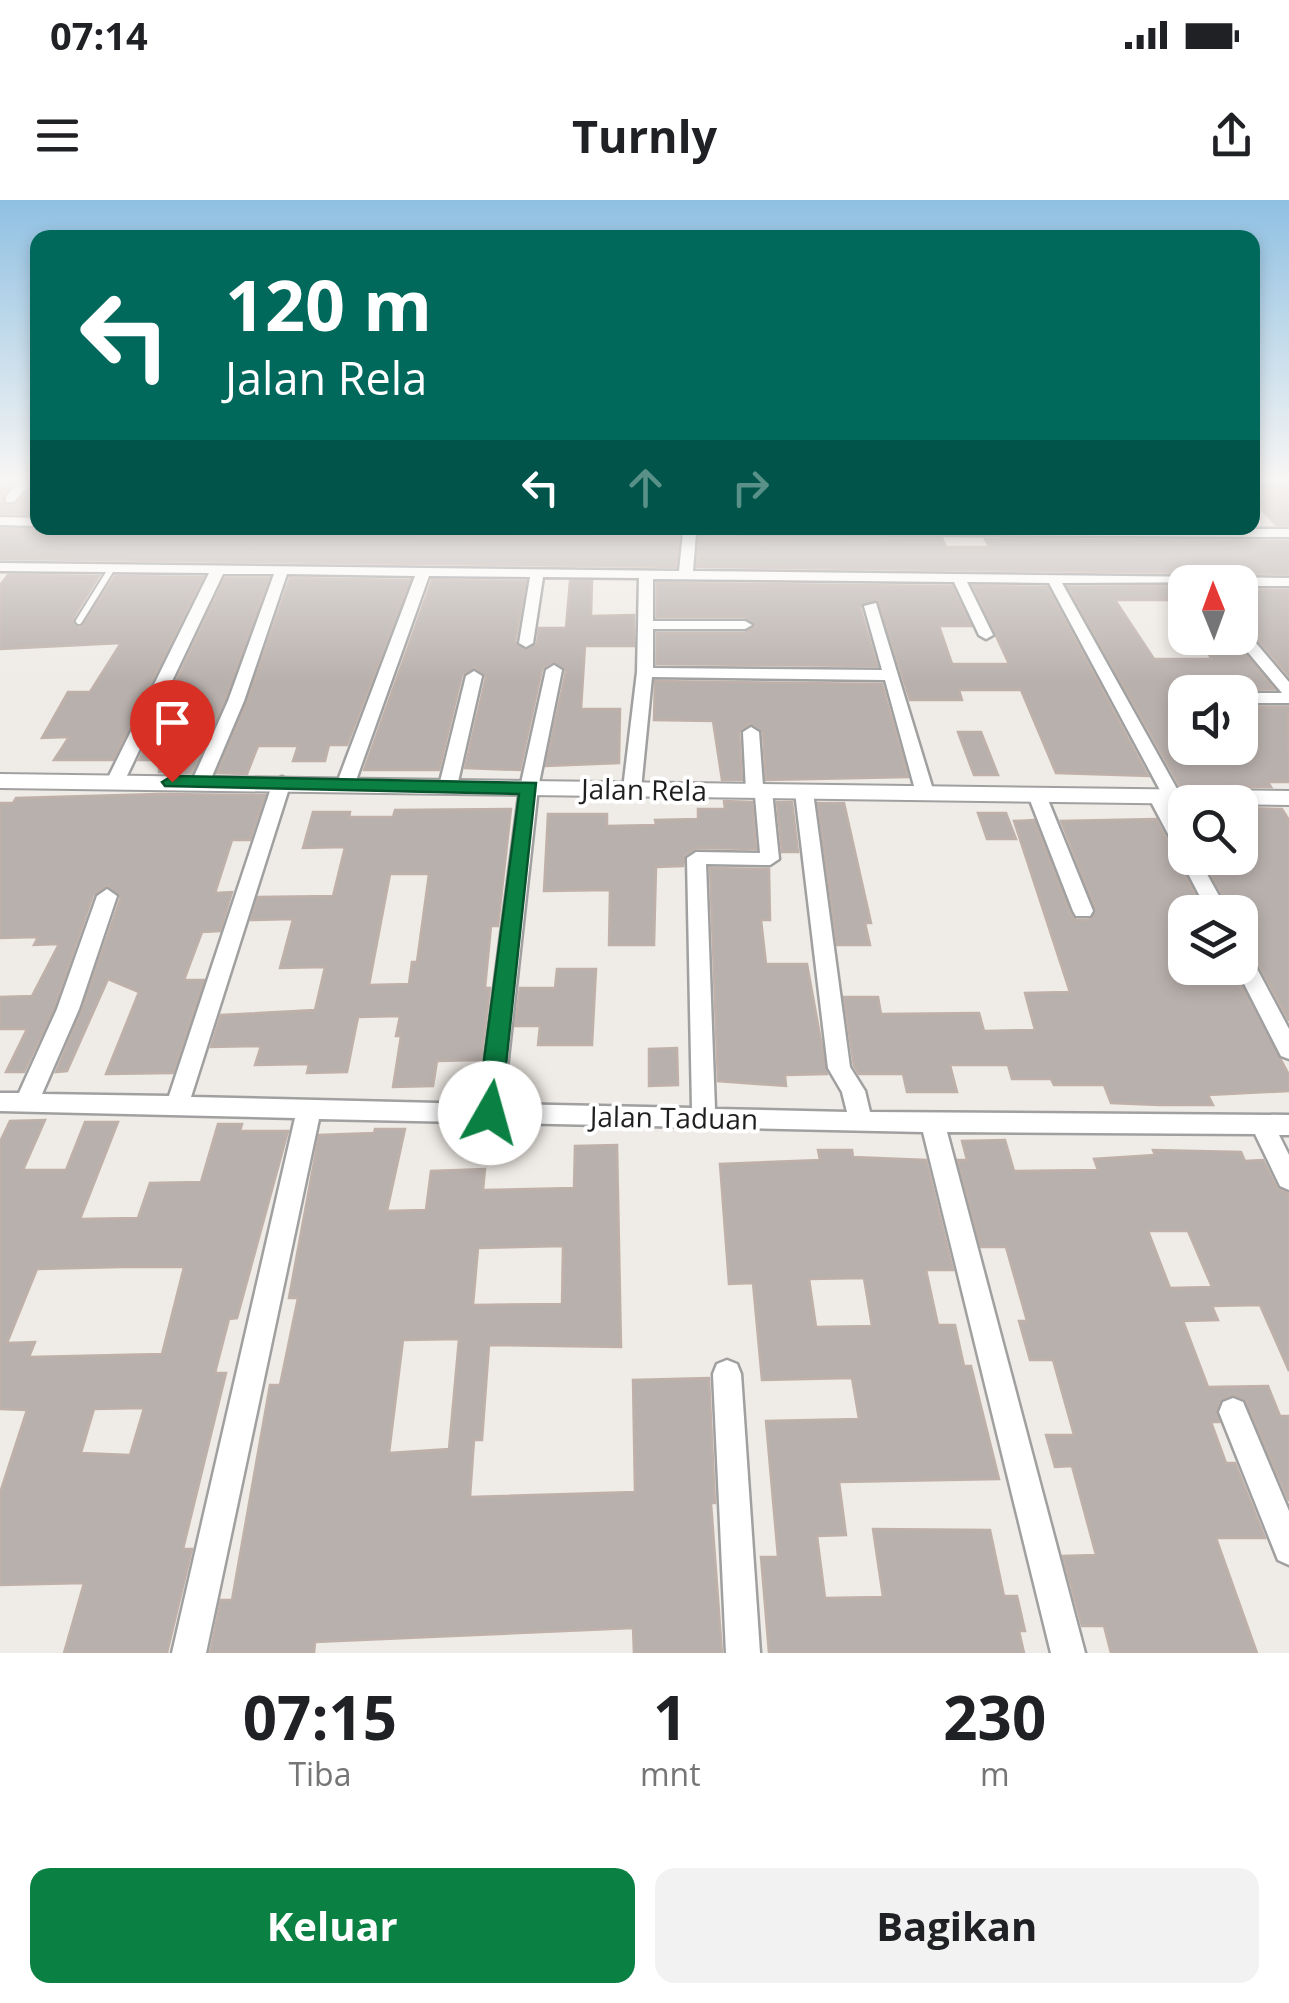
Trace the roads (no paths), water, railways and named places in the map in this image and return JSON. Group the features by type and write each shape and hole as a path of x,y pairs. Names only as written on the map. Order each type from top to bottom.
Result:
{"street":[{"path":"686,573 688,547"},
{"path":"115,782 218,569"},
{"path":"3,570 686,573 1168,581"},
{"path":"200,782 236,701 282,570"},
{"path":"346,783 423,573"},
{"path":"526,643 536,574"},
{"path":"632,789 645,672 646,574"},
{"path":"958,577 986,634"},
{"path":"1053,579 1168,806"},
{"path":"1258,582 1289,582"},
{"path":"871,606 925,793"},
{"path":"647,624 744,624"},
{"path":"1258,655 1289,695"},
{"path":"490,1113 529,788 554,670"},
{"path":"645,672 890,676"},
{"path":"448,786 474,676"},
{"path":"1258,697 1289,695"},
{"path":"704,1118 696,858 770,859 751,732"},
{"name":"Jalan Rela","path":"0,781 1289,798"},
{"path":"177,1106 282,782"},
{"path":"804,792 838,1068 853,1091 862,1122"},
{"path":"1037,794 1083,911"},
{"path":"26,1103 68,1009 106,896"},
{"path":"1255,985 1289,1050"},
{"name":"Jalan Taduan","path":"0,1102 862,1122 1289,1125"},
{"path":"189,1653 308,1109"},
{"path":"933,1123 1068,1653"},
{"path":"1262,1125 1289,1179"},
{"path":"727,1374 743,1653"},
{"path":"1233,1412 1289,1550"}],"lane":[{"path":"80,620 112,568"}]}
